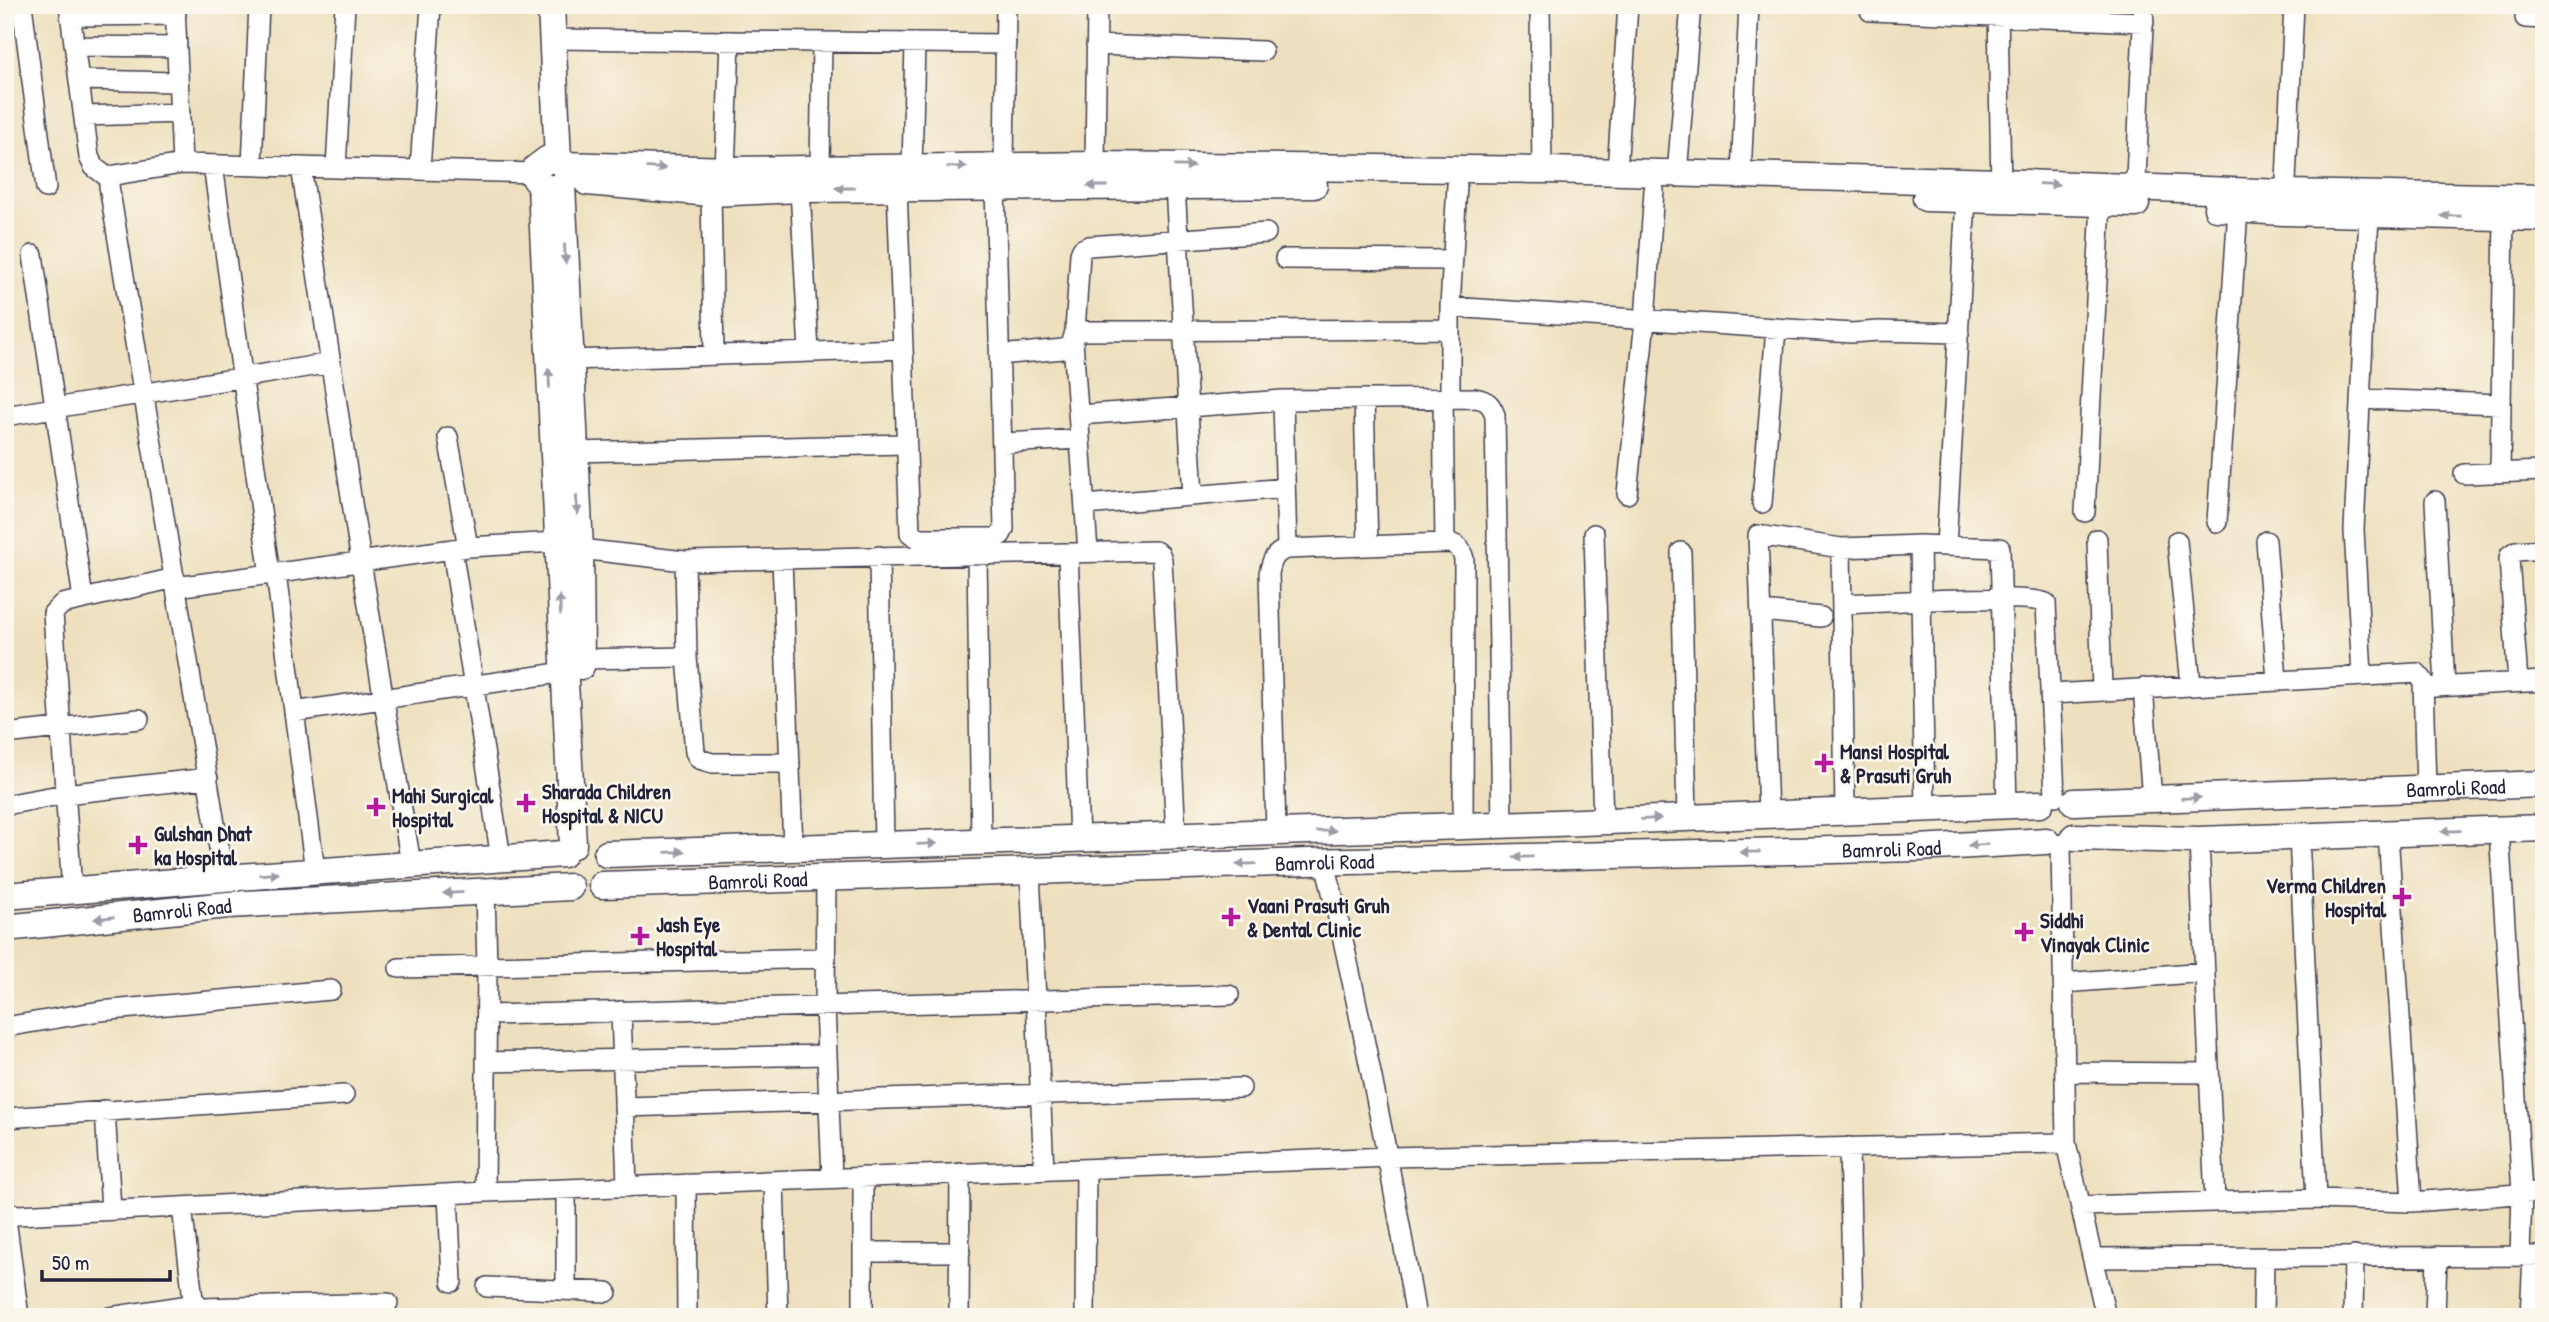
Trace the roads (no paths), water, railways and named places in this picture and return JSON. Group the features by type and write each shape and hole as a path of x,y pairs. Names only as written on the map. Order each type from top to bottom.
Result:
{"street":[{"path":"22,5 46,188"},
{"path":"252,166 259,5"},
{"path":"336,168 345,5"},
{"path":"420,170 431,5"},
{"path":"536,5 571,360 574,452 568,545"},
{"path":"551,5 552,173 583,848 610,871 602,885 588,892 580,892 570,887 560,871 583,848"},
{"path":"915,43 905,178 902,349 908,528 912,536 994,538 1001,535 1004,529 1000,177 1006,5"},
{"path":"1095,165 1097,5"},
{"path":"1540,5 1542,170"},
{"path":"1617,172 1628,5"},
{"path":"1677,174 1691,5"},
{"path":"1741,175 1749,5"},
{"path":"2285,203 2294,5"},
{"path":"110,179 91,163 70,11 176,10 182,164"},
{"path":"1870,11 2144,14 2135,196"},
{"path":"1998,11 2001,191"},
{"path":"552,39 1006,44"},
{"path":"725,170 730,41"},
{"path":"820,169 822,42"},
{"path":"1096,45 1263,51"},
{"path":"75,46 177,47"},
{"path":"79,80 178,82"},
{"path":"84,116 180,113"},
{"path":"224,878 109,186 110,179 115,175 182,164 552,173 820,169 905,178"},
{"path":"214,165 315,871"},
{"path":"1000,177 1095,165 1542,170 1741,175 2001,191 2285,203 2544,198"},
{"path":"301,167 361,562 411,864"},
{"path":"552,173 712,193 905,178 1000,177 1175,186 1542,185 1966,199 2001,191 2101,204 2135,196 2238,209 2285,203 2369,214 2544,218"},
{"path":"1445,543 1446,398 1457,185"},
{"path":"1175,186 1193,496"},
{"path":"800,188 809,352"},
{"path":"1627,494 1645,320 1654,190"},
{"path":"712,193 714,355"},
{"path":"1947,547 1966,199"},
{"path":"2085,512 2101,204"},
{"path":"2217,522 2238,209"},
{"path":"2362,676 2354,530 2369,214"},
{"path":"2500,473 2504,217"},
{"path":"1079,839 1078,552 1085,505 1074,336 1082,249 1088,246 1266,233"},
{"path":"33,255 83,599"},
{"path":"1285,259 1453,260"},
{"path":"1450,307 1852,333 1959,333"},
{"path":"1762,503 1776,328"},
{"path":"1074,336 1182,330 1450,329"},
{"path":"1000,355 1063,349 1071,346 1074,336"},
{"path":"571,360 902,349"},
{"path":"5,416 331,363"},
{"path":"1079,415 1283,400 1446,398 1484,400 1492,405 1495,415 1502,825"},
{"path":"1364,399 1368,546"},
{"path":"2360,399 2501,404"},
{"path":"1283,400 1287,549"},
{"path":"447,437 474,686 501,858"},
{"path":"1002,443 1080,439"},
{"path":"574,452 905,444"},
{"path":"2464,474 2544,471"},
{"path":"1085,505 1285,488"},
{"path":"2435,500 2445,686"},
{"path":"1594,534 1603,821"},
{"path":"1768,815 1758,535 1841,548 1920,545 2000,548 2007,805"},
{"path":"2097,539 2102,690"},
{"path":"2177,541 2191,685"},
{"path":"2266,541 2277,680"},
{"path":"1276,832 1269,573 1272,561 1278,552 1287,549 1445,543 1457,545 1464,559 1463,826"},
{"path":"72,891 53,613 62,604 176,583 273,574 460,548 568,545 685,561 1155,551 1160,554 1162,560 1175,836"},
{"path":"1920,545 1925,809"},
{"path":"1841,548 1845,812"},
{"path":"2518,682 2509,559 2516,551 2544,549"},
{"path":"1681,552 1687,818"},
{"path":"977,554 981,842"},
{"path":"879,556 884,845"},
{"path":"782,559 793,848"},
{"path":"685,561 687,657 694,746 699,758 712,763 790,763"},
{"path":"1842,604 2001,599 2039,600 2046,603 2056,801"},
{"path":"1761,616 1772,612 1821,617"},
{"path":"294,712 474,686 573,665 687,657"},
{"path":"2051,694 2417,673 2422,677 2423,688 2426,789"},
{"path":"2423,688 2544,681"},
{"path":"2143,688 2152,799"},
{"path":"5,734 139,719"},
{"path":"5,804 65,794 208,778"},
{"name":"Bamroli Road","path":"5,896 501,858 583,848 793,848 1175,836 2544,784"},
{"path":"2056,801 2081,816 2079,831 2060,841 2040,837 2033,823 2034,814 2056,801"},
{"name":"Bamroli Road","path":"602,885 2544,828"},
{"path":"2499,830 2522,1193 2532,1256 2530,1317"},
{"path":"2388,833 2412,1202"},
{"path":"2299,836 2316,1199"},
{"path":"2199,840 2214,1202"},
{"path":"2060,841 2066,1143 2106,1317"},
{"path":"1325,862 1355,986 1389,1157 1416,1317"},
{"path":"1030,872 1044,1170"},
{"path":"826,878 825,1006 832,1178"},
{"name":"Bamroli Road","path":"5,928 228,905 570,887"},
{"path":"485,891 485,1192"},
{"path":"399,968 825,958"},
{"path":"2064,983 2205,972"},
{"path":"5,1027 100,1011 331,990"},
{"path":"487,1015 1229,995"},
{"path":"621,1012 627,1187"},
{"path":"486,1062 827,1055"},
{"path":"2065,1072 2209,1073"},
{"path":"624,1107 1241,1088"},
{"path":"5,1118 344,1095"},
{"path":"105,1110 111,1210"},
{"path":"19,1317 6,1221 17,1215 485,1192 1389,1157 2066,1143"},
{"path":"1849,1147 1853,1317"},
{"path":"1085,1317 1086,1168"},
{"path":"959,1317 960,1173"},
{"path":"863,1177 863,1317"},
{"path":"774,1181 778,1317"},
{"path":"686,1184 687,1317"},
{"path":"566,1189 566,1290"},
{"path":"2081,1206 2316,1199 2412,1202 2544,1192"},
{"path":"448,1194 452,1282"},
{"path":"182,1207 193,1298 196,1304"},
{"path":"863,1252 960,1252"},
{"path":"2353,1317 2354,1256"},
{"path":"2435,1317 2437,1256"},
{"path":"2093,1258 2532,1256"},
{"path":"2263,1317 2264,1257"},
{"path":"487,1287 607,1292"},
{"path":"110,1317 196,1304 209,1310 388,1303"}],"place":[{"name":"Mansi Hospital & Prasuti Gruh","path":"1824,763"},
{"name":"Sharada Children Hospital & NICU","path":"526,803"},
{"name":"Mahi Surgical Hospital","path":"376,807"},
{"name":"Gulshan Dhat ka Hospital","path":"138,845"},
{"name":"Verma Children Hospital","path":"2402,897"},
{"name":"Vaani Prasuti Gruh & Dental Clinic","path":"1231,917"},
{"name":"Siddhi Vinayak Clinic","path":"2024,932"},
{"name":"Jash Eye Hospital","path":"640,936"}]}
